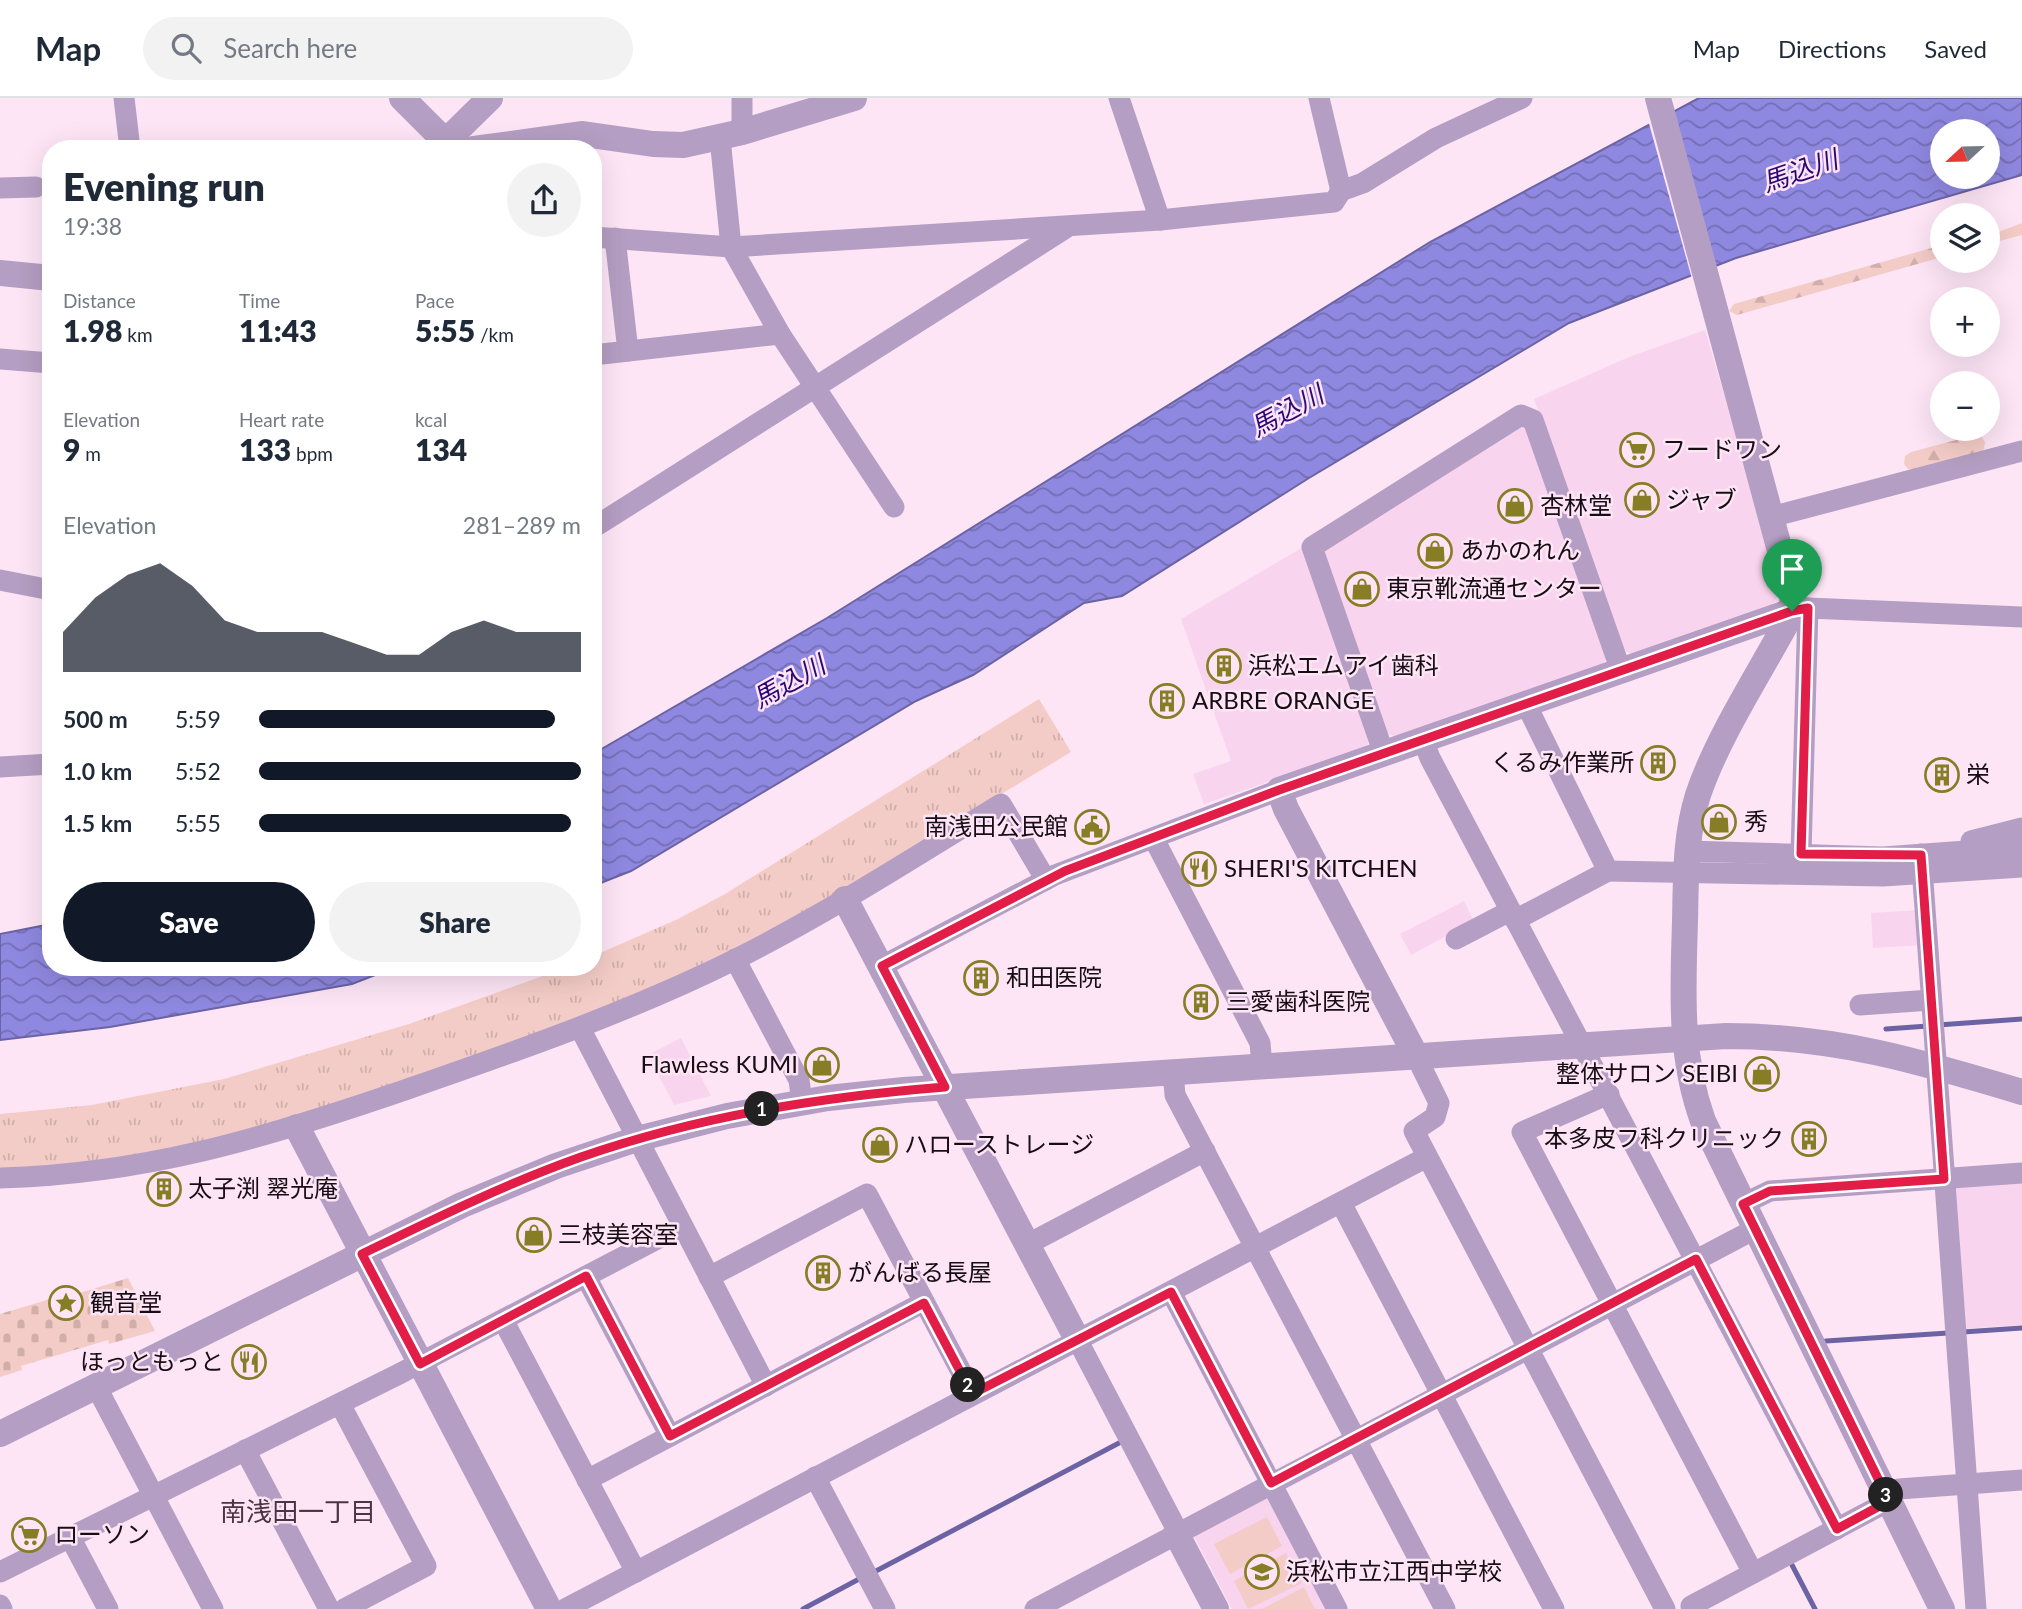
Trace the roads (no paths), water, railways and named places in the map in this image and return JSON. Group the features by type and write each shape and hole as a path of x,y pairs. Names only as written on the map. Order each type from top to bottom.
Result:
{"street":[{"path":"124,98 129,140"},
{"path":"402,98 441,140"},
{"path":"452,140 490,98"},
{"path":"742,98 731,135 731,247 780,334 894,507"},
{"path":"539,140 583,134 653,144 683,145 731,135 854,98"},
{"path":"1119,98 1160,220"},
{"path":"1319,98 1341,191"},
{"path":"628,351 604,238 731,247 1068,227 1334,202 1341,191 1363,183 1436,138 1522,98"},
{"path":"1658,98 1771,517 1800,609 1801,854"},
{"path":"0,188 36,187"},
{"path":"602,522 1068,227"},
{"path":"0,273 42,277"},
{"path":"602,354 780,334"},
{"path":"0,359 42,362"},
{"path":"1384,754 1312,547 1521,415 1533,420 1621,671"},
{"path":"1771,517 2022,451"},
{"path":"0,580 42,588"},
{"path":"1800,609 1706,775 1693,813 1686,861 1683,1038 1700,1111 1755,1229 1942,1609"},
{"path":"882,966 1046,880 1279,790 1800,609 2022,617"},
{"path":"1526,704 1608,871"},
{"path":"1423,740 1430,758 1837,1529"},
{"path":"0,767 42,765"},
{"path":"1279,790 1439,1103 1435,1118 1414,1131 1665,1609"},
{"path":"0,1178 64,1175 150,1164 237,1145 297,1127 580,1028 735,959 845,899 1001,804 1046,880"},
{"path":"1960,852 1959,844 2022,828"},
{"path":"1154,839 1260,1043 1262,1066"},
{"path":"1686,861 1874,876 1960,852 2022,847"},
{"path":"1456,939 1513,916 1608,871 1686,861 1801,854 1921,864 2022,867"},
{"path":"1921,864 1976,1609"},
{"path":"845,899 1028,1244 1216,1609"},
{"path":"735,959 799,1080 802,1102"},
{"path":"1860,1005 1931,1000"},
{"path":"580,1028 766,1386"},
{"path":"0,1434 362,1254 509,1185 637,1139 727,1116 802,1102 945,1087 1683,1038 1752,1036 1804,1040 1882,1052 2022,1092"},
{"path":"1173,1072 1175,1095 1445,1609"},
{"path":"1609,1094 1522,1132 1753,1573"},
{"path":"297,1127 549,1609"},
{"path":"1028,1244 1205,1151"},
{"path":"565,1609 1427,1157"},
{"path":"1743,1204 1770,1191 2022,1173"},
{"path":"709,1277 867,1194 972,1394"},
{"path":"1341,1202 1554,1609"},
{"path":"0,1572 420,1364 682,1226"},
{"path":"1035,1609 1755,1229"},
{"path":"586,1276 670,1436"},
{"path":"1171,1292 1337,1609"},
{"path":"587,1480 924,1303"},
{"path":"503,1320 636,1572"},
{"path":"96,1386 213,1609"},
{"path":"340,1404 426,1566 344,1609"},
{"path":"245,1450 329,1609"},
{"path":"815,1477 885,1609"},
{"path":"1692,1609 1691,1606 1837,1529 1899,1489 2022,1480"},
{"path":"70,1537 108,1609"}],"water":[{"name":"馬込川","path":"1699,98 2022,98 2022,175 2000,181 2000,119 1930,119 1930,189 1974,189 1736,258 1569,323 1309,478 1122,596 1084,603 973,675 916,701 631,871 602,882 602,749 827,618 1430,242"},
{"path":"42,926 42,976 372,976 352,984 110,1027 0,1040 0,934"}],"waterway":[{"path":"1938,1025 2022,1019"},
{"path":"1886,1029 1928,1026"},
{"path":"1963,1332 2022,1328"},
{"path":"1826,1341 1948,1333"},
{"path":"876,1571 1119,1443"},
{"path":"1792,1565 1815,1609"},
{"path":"803,1609 861,1578"}],"place":[{"name":"フードワン","path":"1637,450"},
{"name":"ジャブ","path":"1642,500"},
{"name":"杏林堂","path":"1515,506"},
{"name":"あかのれん","path":"1435,551"},
{"name":"東京靴流通センター","path":"1362,589"},
{"name":"浜松エムアイ歯科","path":"1224,666"},
{"name":"ARBRE ORANGE","path":"1167,701"},
{"name":"くるみ作業所","path":"1658,763"},
{"name":"栄","path":"1942,775"},
{"name":"秀","path":"1719,822"},
{"name":"南浅田公民館","path":"1092,827"},
{"name":"SHERI'S KITCHEN","path":"1199,869"},
{"name":"和田医院","path":"981,978"},
{"name":"三愛歯科医院","path":"1201,1002"},
{"name":"Flawless KUMI","path":"822,1065"},
{"name":"整体サロン SEIBI","path":"1762,1074"},
{"name":"本多皮フ科クリニック","path":"1809,1139"},
{"name":"ハローストレージ","path":"880,1145"},
{"name":"太子渕 翠光庵","path":"164,1189"},
{"name":"三枝美容室","path":"534,1235"},
{"name":"がんばる長屋","path":"823,1273"},
{"name":"観音堂","path":"66,1303"},
{"name":"ほっともっと","path":"249,1362"},
{"name":"ローソン","path":"29,1535"},
{"name":"浜松市立江西中学校","path":"1262,1572"}],"district":[{"name":"南浅田一丁目","path":"298,1512"}]}
